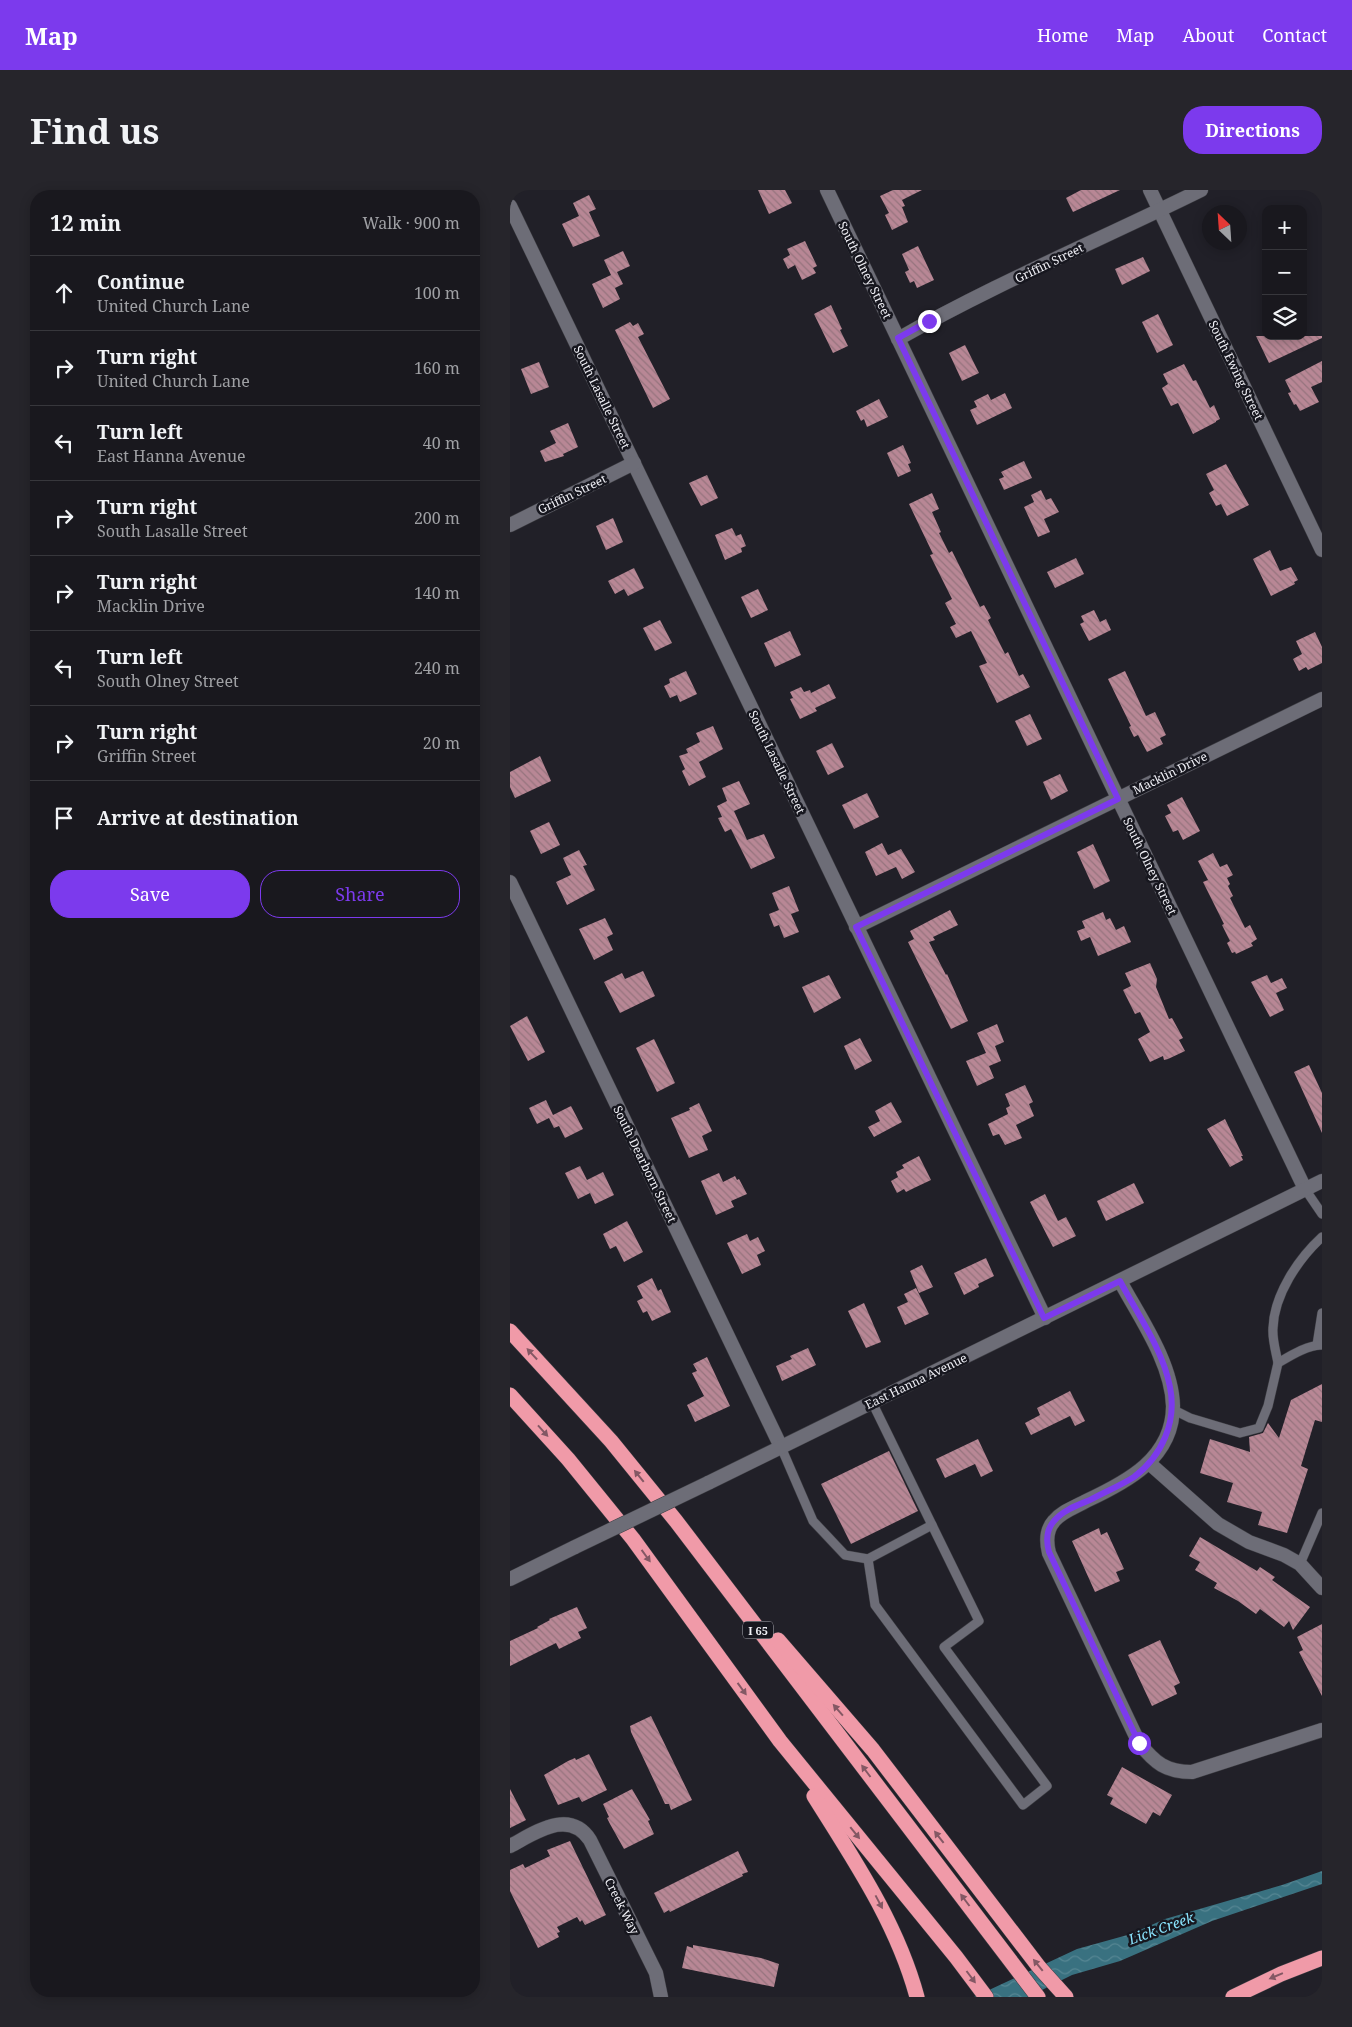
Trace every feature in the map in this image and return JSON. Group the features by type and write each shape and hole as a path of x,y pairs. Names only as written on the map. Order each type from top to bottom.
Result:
{"highway":[{"name":"I 65","path":"510,1331 605,1434 676,1521 1038,1997"},
{"path":"510,1395 568,1458 634,1539 780,1742 956,1957 986,1997"},
{"path":"676,1521 873,1750 1012,1931 1066,1997"},
{"path":"780,1742 872,1889 895,1936 917,1997"},
{"path":"1233,1997 1281,1974 1322,1958"}],"street":[{"name":"South Olney Street","path":"827,190 1305,1189"},
{"name":"South Ewing Street","path":"1150,190 1322,550"},
{"name":"Griffin Street","path":"898,338 929,321 1201,190"},
{"name":"South Lasalle Street","path":"510,206 1044,1318"},
{"name":"Griffin Street","path":"510,525 634,464"},
{"name":"Macklin Drive","path":"856,927 1322,699"},
{"name":"South Dearborn Street","path":"510,882 781,1447"},
{"name":"East Hanna Avenue","path":"510,1579 1322,1181"},
{"path":"1120,1281 1162,1360 1170,1387 1172,1409 1169,1430 1149,1463 1134,1477 1067,1511 1055,1520 1049,1529 1046,1541 1049,1552 1139,1743 1150,1757 1161,1766 1177,1772 1192,1772 1322,1730"},
{"path":"1149,1463 1218,1524 1249,1542 1284,1555 1300,1564 1322,1588"},
{"name":"Creek Way","path":"510,1846 547,1827 562,1823 570,1824 584,1832 590,1840 656,1973 661,1997"}],"lane":[{"path":"1305,1189 1322,1214"},
{"path":"1172,1409 1190,1418 1240,1433 1260,1428 1268,1406 1278,1363 1273,1328 1281,1292 1299,1263 1322,1237"},
{"path":"1278,1363 1290,1356 1320,1345 1322,1313"},
{"path":"868,1559 875,1605 1023,1805 1047,1786 944,1647 979,1621 872,1402"},
{"path":"781,1447 813,1520 844,1555 868,1559 932,1525"},
{"path":"1300,1564 1322,1513"}],"water":[{"name":"Lick Creek","path":"1322,1871 1322,1884 1212,1921 1120,1961 1072,1975 1028,1997 974,1997 1077,1949 1131,1934 1165,1919 1282,1885"}],"building":[{"path":"758,190 785,190 792,203 769,214"},
{"path":"893,190 922,190 902,200 905,206 902,207 908,222 892,230 885,215 889,213 880,196"},
{"path":"1081,190 1120,190 1073,212 1066,198"},
{"path":"589,195 596,209 589,212 600,236 573,247 562,224 579,216 573,203"},
{"path":"805,241 817,266 813,268 816,273 802,280 795,265 788,269 783,259 790,255 787,249"},
{"path":"918,246 934,280 917,288 914,281 910,283 905,272 909,270 902,254"},
{"path":"623,251 630,266 617,272 623,284 615,288 620,299 603,308 592,284 611,275 604,260"},
{"path":"1143,257 1150,271 1122,285 1115,269"},
{"path":"831,305 848,346 833,353 814,314"},
{"path":"1158,314 1173,345 1157,353 1142,322"},
{"path":"630,322 633,326 638,323 644,334 638,337 670,399 653,408 615,330"},
{"path":"1256,336 1262,336 1262,340 1307,340 1307,336 1322,336 1322,338 1269,363"},
{"path":"965,345 979,373 962,381 949,353"},
{"path":"1322,361 1322,382 1311,387 1319,402 1300,411 1296,404 1294,405 1288,393 1291,392 1285,380"},
{"path":"539,362 549,387 531,394 521,369"},
{"path":"1184,364 1193,381 1196,380 1210,408 1214,405 1220,419 1193,434 1178,403 1171,406 1162,388 1168,384 1163,374"},
{"path":"1005,393 1012,408 977,425 970,410 977,407 974,401 988,394 991,400"},
{"path":"879,399 888,417 867,427 864,419 861,421 856,411"},
{"path":"568,423 578,447 563,454 564,456 545,462 540,451 556,443 550,431"},
{"path":"903,445 911,463 908,464 911,471 898,477 887,453"},
{"path":"1024,461 1032,478 1004,490 999,479 1004,477 1001,472"},
{"path":"1226,464 1249,505 1227,516 1221,504 1216,506 1209,493 1214,490 1206,474"},
{"path":"707,475 718,498 701,506 689,483"},
{"path":"1041,490 1046,500 1051,498 1059,512 1044,519 1050,532 1038,537 1024,507 1034,502 1031,495"},
{"path":"932,493 939,509 932,512 941,532 939,533 949,553 952,551 980,607 984,605 991,618 988,620 1005,654 1008,652 1019,676 1023,674 1030,687 997,703 979,666 987,663 971,631 956,638 950,627 956,624 945,603 952,599 930,555 933,554 909,504"},
{"path":"613,518 623,542 606,550 596,526"},
{"path":"732,528 736,536 741,534 746,546 741,548 742,552 725,560 715,535"},
{"path":"1270,550 1280,571 1291,567 1298,580 1294,582 1295,584 1271,596 1253,559"},
{"path":"1076,558 1084,574 1055,588 1047,572"},
{"path":"634,568 644,588 628,596 624,589 615,594 608,581"},
{"path":"758,589 768,610 751,618 741,597"},
{"path":"1094,610 1100,622 1106,619 1111,630 1089,641 1080,624 1084,622 1081,616"},
{"path":"660,620 672,643 655,651 643,628"},
{"path":"790,631 801,655 775,667 764,643"},
{"path":"1315,632 1322,647 1322,663 1308,670 1306,667 1299,671 1293,659 1302,654 1296,641"},
{"path":"686,671 697,694 680,702 677,695 670,698 664,686 670,683 669,679"},
{"path":"1125,671 1146,716 1155,712 1166,735 1160,738 1163,744 1147,752 1138,735 1134,737 1129,727 1131,726 1108,679"},
{"path":"829,684 836,698 815,708 817,711 800,719 790,699 793,698 790,692 801,687 804,692 810,690 811,693"},
{"path":"1030,714 1042,739 1027,746 1015,721"},
{"path":"713,726 723,749 699,762 706,777 689,786 682,771 685,769 679,756 688,753 686,749 700,742 696,733"},
{"path":"832,743 844,767 828,775 816,751"},
{"path":"540,756 551,781 515,798 510,787 510,772"},
{"path":"1060,774 1068,791 1051,800 1043,782"},
{"path":"739,781 750,804 734,811 747,840 764,834 775,858 751,869 731,829 725,832 718,818 722,817 717,806 727,801 722,788"},
{"path":"867,793 879,817 854,829 842,805"},
{"path":"1182,797 1200,831 1183,840 1178,830 1173,832 1165,816 1171,813 1167,805"},
{"path":"549,822 560,845 541,854 530,831"},
{"path":"882,843 888,855 901,849 915,872 902,879 896,867 876,876 865,852"},
{"path":"1093,844 1110,881 1094,889 1077,852"},
{"path":"579,850 587,865 583,866 595,890 567,905 556,882 571,875 563,858"},
{"path":"1213,853 1220,867 1227,864 1233,875 1227,878 1230,884 1228,886 1233,896 1230,898 1245,928 1250,925 1257,939 1251,943 1253,946 1236,954 1235,952 1232,953 1227,943 1230,941 1222,925 1224,924 1203,882 1208,880 1198,861"},
{"path":"789,886 799,911 791,914 799,932 784,938 779,925 774,927 769,914 779,910 772,893"},
{"path":"950,910 958,925 933,937 935,940 929,942 947,974 968,1021 951,1029 908,942 914,939 910,931"},
{"path":"1103,912 1106,920 1110,918 1116,930 1124,926 1131,942 1098,956 1090,937 1081,941 1077,931 1085,928 1082,921"},
{"path":"605,918 613,934 607,937 613,950 594,960 579,929"},
{"path":"1150,963 1157,979 1156,987 1169,1019 1172,1018 1183,1038 1179,1040 1185,1051 1168,1059 1164,1060 1163,1056 1150,1062 1138,1039 1150,1032 1140,1012 1135,1014 1123,990 1131,986 1125,973"},
{"path":"643,971 655,996 620,1013 604,982 622,973 625,979"},
{"path":"829,975 841,998 814,1013 802,987"},
{"path":"1267,975 1271,983 1282,978 1287,988 1276,993 1284,1010 1270,1017 1251,982"},
{"path":"527,1016 545,1052 528,1061 510,1026"},
{"path":"997,1024 1004,1042 995,1046 1001,1061 989,1066 994,1078 977,1086 966,1061 986,1053 977,1033"},
{"path":"860,1038 872,1061 855,1070 844,1046"},
{"path":"654,1039 675,1083 657,1092 636,1048"},
{"path":"1309,1065 1322,1093 1322,1133 1294,1072"},
{"path":"1025,1085 1033,1102 1029,1104 1034,1116 1016,1125 1022,1138 1005,1145 999,1134 993,1136 988,1124 1008,1114 1006,1108 1010,1106 1005,1094"},
{"path":"546,1100 553,1115 571,1106 583,1129 565,1138 559,1126 554,1128 549,1118 537,1124 529,1108"},
{"path":"891,1102 902,1122 874,1137 868,1127 880,1121 875,1111"},
{"path":"699,1103 712,1131 702,1136 708,1150 689,1158 671,1118 690,1110 689,1108"},
{"path":"1225,1119 1243,1156 1241,1156 1243,1160 1230,1167 1207,1129"},
{"path":"919,1156 931,1180 906,1192 904,1189 897,1193 891,1181 898,1177 896,1172 904,1168 902,1165"},
{"path":"580,1166 587,1180 603,1172 614,1195 595,1204 590,1193 578,1199 565,1173"},
{"path":"719,1173 723,1182 735,1176 737,1180 739,1179 747,1194 731,1201 734,1207 716,1215 701,1181"},
{"path":"1134,1183 1144,1203 1106,1221 1097,1201"},
{"path":"1045,1194 1058,1221 1066,1217 1076,1236 1053,1247 1030,1202"},
{"path":"627,1221 643,1252 624,1262 616,1246 610,1249 603,1234"},
{"path":"747,1234 750,1241 758,1237 765,1251 757,1255 761,1265 742,1274 727,1243"},
{"path":"986,1258 994,1276 978,1284 979,1287 964,1295 954,1273"},
{"path":"922,1265 933,1287 919,1293 910,1271"},
{"path":"652,1278 658,1291 661,1289 671,1312 652,1321 647,1311 643,1313 637,1301 643,1298 637,1286"},
{"path":"916,1288 929,1314 905,1325 897,1307 908,1302 904,1294"},
{"path":"864,1303 881,1342 866,1348 848,1311"},
{"path":"808,1348 816,1365 782,1381 776,1366 792,1359 790,1356"},
{"path":"707,1357 730,1406 695,1422 687,1405 704,1396 692,1373 697,1371 693,1364"},
{"path":"1322,1384 1322,1422 1315,1420 1301,1466 1308,1469 1287,1533 1258,1525 1262,1512 1227,1502 1233,1483 1200,1473 1210,1439 1250,1452 1249,1437 1263,1433 1268,1423 1279,1438 1291,1400"},
{"path":"1070,1391 1085,1421 1075,1426 1070,1416 1031,1435 1025,1423 1040,1415 1037,1408"},
{"path":"978,1439 993,1471 981,1477 975,1464 945,1478 936,1459"},
{"path":"889,1451 918,1511 851,1544 821,1484"},
{"path":"1099,1528 1101,1535 1107,1532 1124,1569 1116,1572 1120,1581 1095,1592 1072,1541"},
{"path":"1200,1537 1257,1571 1260,1567 1275,1577 1272,1580 1310,1607 1293,1630 1289,1621 1284,1627 1260,1609 1256,1614 1238,1601 1214,1588 1217,1583 1195,1570 1200,1562 1189,1556"},
{"path":"577,1607 587,1628 578,1632 581,1638 559,1649 556,1643 510,1666 510,1641 538,1628 549,1619"},
{"path":"1322,1624 1322,1696 1299,1652 1303,1650 1297,1637"},
{"path":"1160,1640 1180,1683 1174,1686 1177,1694 1152,1706 1128,1655"},
{"path":"651,1716 692,1800 671,1810 669,1804 665,1804 631,1732 630,1726"},
{"path":"589,1754 607,1790 582,1802 579,1797 558,1805 544,1775 568,1761 575,1758 576,1760"},
{"path":"1122,1767 1172,1795 1160,1816 1153,1812 1146,1824 1110,1804 1113,1798 1107,1795"},
{"path":"510,1789 526,1820 510,1828"},
{"path":"632,1789 650,1820 648,1821 654,1834 624,1849 607,1818 609,1817 603,1804"},
{"path":"570,1841 606,1915 585,1925 577,1917 557,1927 560,1932 557,1933 559,1937 538,1948 510,1891 510,1870 523,1864 525,1868 550,1856 547,1850"},
{"path":"738,1851 748,1872 670,1912 669,1910 664,1913 654,1893"},
{"path":"693,1945 761,1958 779,1964 774,1987 682,1968 687,1946 693,1948"}],"route":[{"path":"929,321 898,338 1118,799 856,927 1044,1318 1120,1281 1162,1360 1170,1387 1173,1407 1169,1430 1161,1446 1149,1463 1134,1477 1067,1511 1055,1520 1049,1529 1046,1541 1049,1552 1139,1743"}]}
